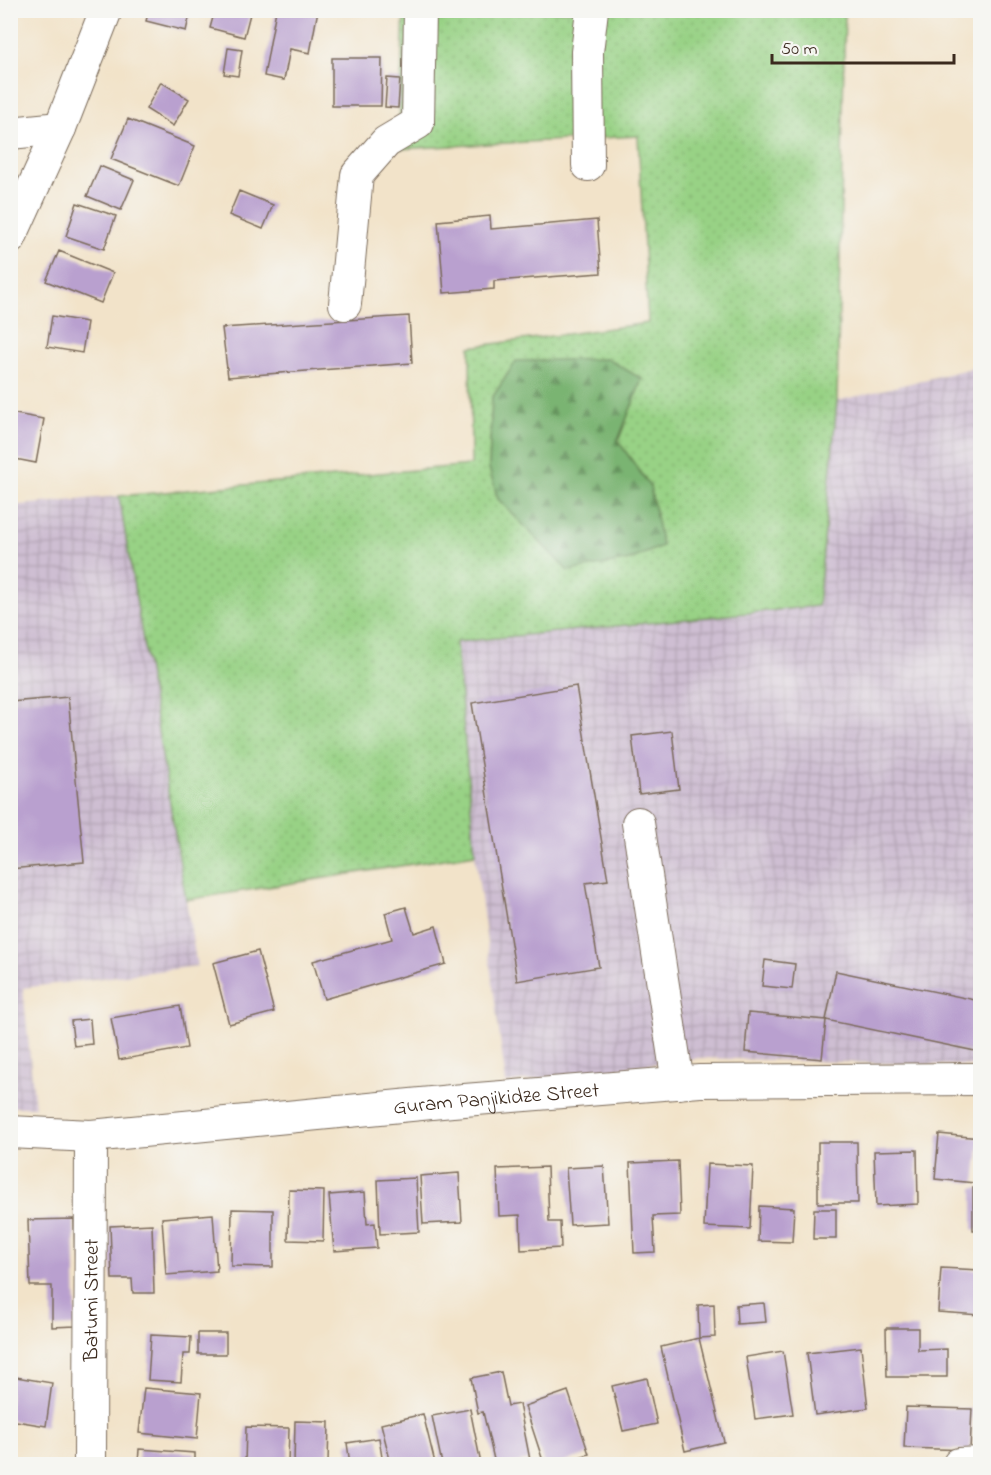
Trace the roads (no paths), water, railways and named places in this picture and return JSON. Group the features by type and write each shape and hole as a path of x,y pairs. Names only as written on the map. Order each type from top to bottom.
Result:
{"street":[{"path":"10,238 60,128 106,10"},
{"path":"345,304 357,175 386,142 418,123 420,10"},
{"path":"588,165 587,52 592,10"},
{"path":"10,133 60,128"},
{"path":"638,823 678,1083"},
{"name":"Guram Panjikidze Street","path":"10,1132 91,1136 452,1101 678,1083 981,1079"},
{"name":"Batumi Street","path":"90,1464 91,1136"},
{"path":"959,1464 981,1463"}]}
